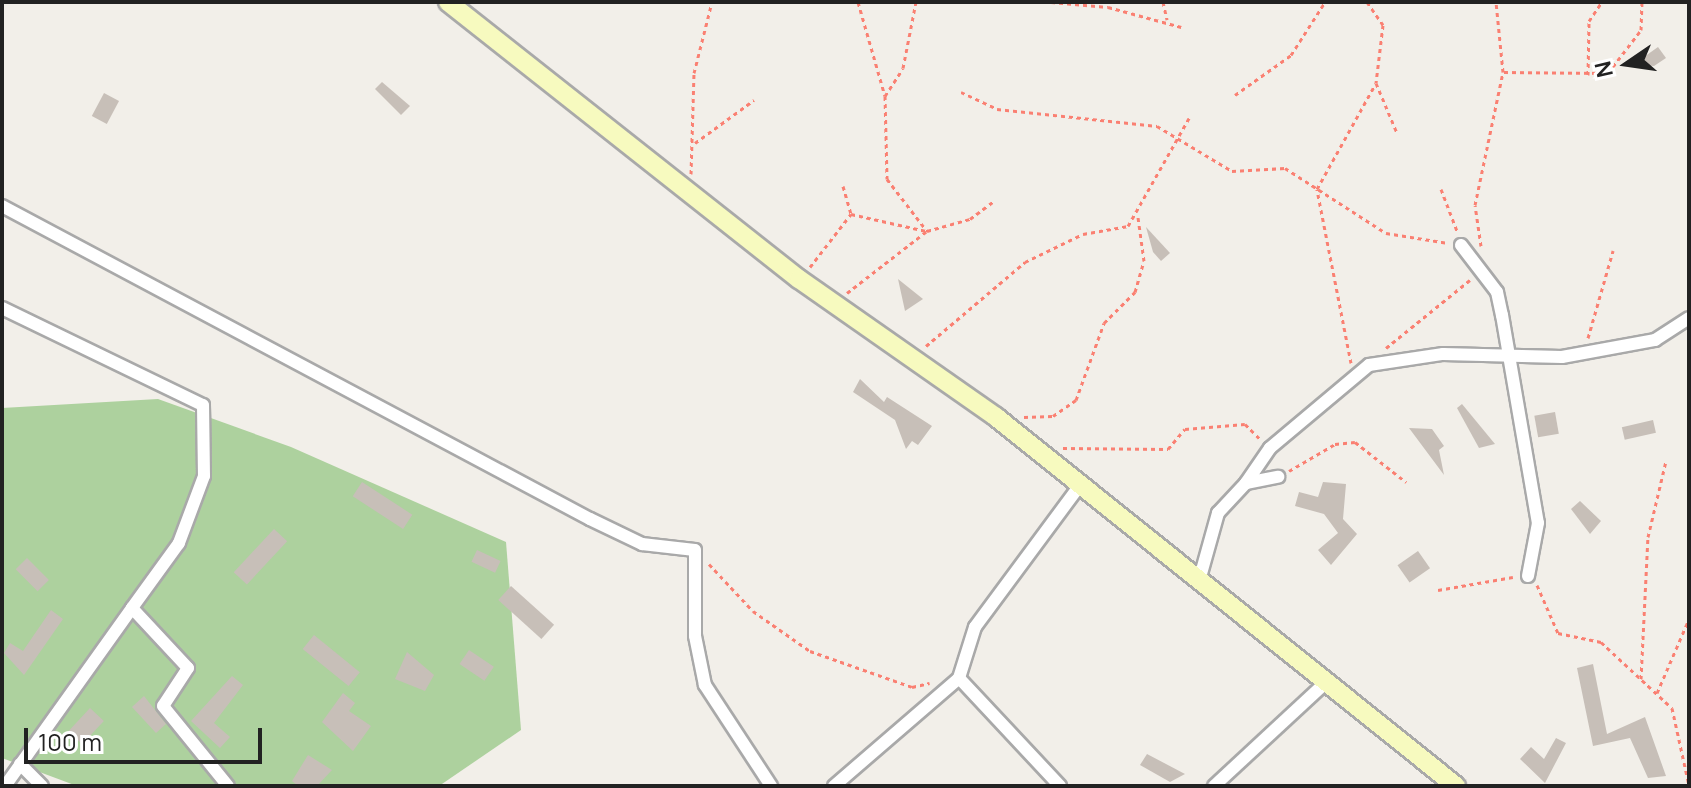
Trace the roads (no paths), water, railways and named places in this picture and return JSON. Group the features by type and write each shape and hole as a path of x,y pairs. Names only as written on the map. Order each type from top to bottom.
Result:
{"street":[{"path":"448,2 799,279 996,417 1324,684 1456,786"},
{"path":"2,206 590,519 642,544 695,550 695,636 705,685 771,786"},
{"path":"1461,245 1479,273 1497,292 1538,523 1528,576"},
{"path":"2,308 203,405 204,476 179,543 5,786"},
{"path":"1199,581 1218,513 1246,483 1270,448 1349,385 1369,365 1443,354 1509,356 1583,353 1655,340 1689,318"},
{"path":"1246,483 1278,477"},
{"path":"834,786 959,678 975,627 1080,485"},
{"path":"132,608 188,668 163,706 228,786"},
{"path":"959,678 1060,786"},
{"path":"1214,786 1324,684"},
{"path":"20,764 42,786"}]}
